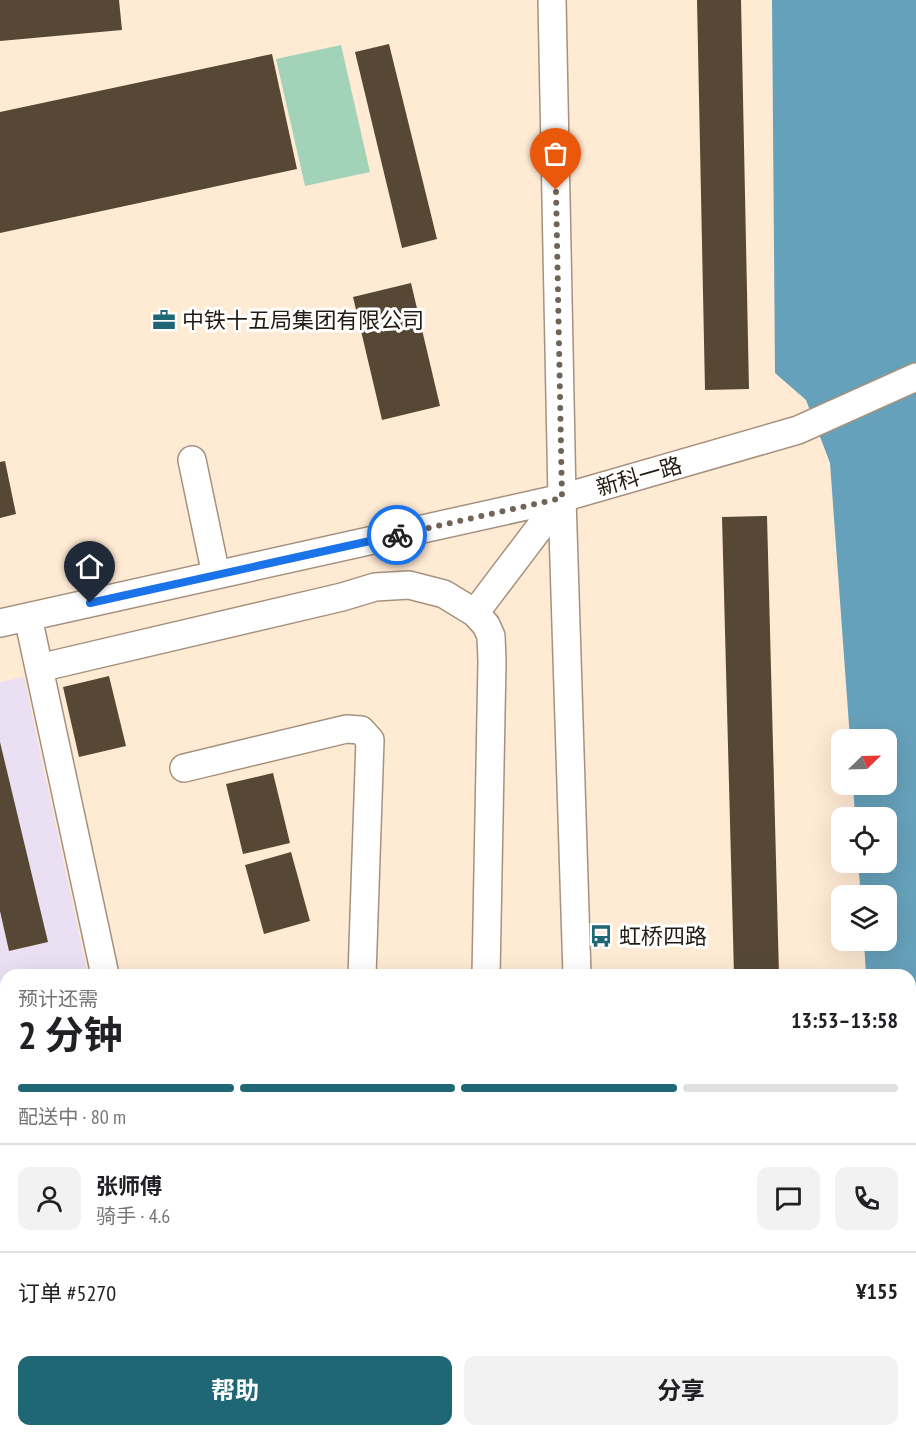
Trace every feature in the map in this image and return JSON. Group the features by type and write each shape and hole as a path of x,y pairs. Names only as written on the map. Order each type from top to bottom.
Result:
{"street":[{"path":"552,0 562,498 576,969"},
{"name":"新科一路","path":"0,623 562,498 798,430 916,376"},
{"path":"192,460 216,575"},
{"path":"476,613 562,498"},
{"path":"39,668 342,597 375,587 409,585 444,594 476,613 486,625 492,644 486,969"},
{"path":"27,617 104,969"},
{"path":"184,768 346,729 361,730 370,740 362,969"}],"shaded area":[{"path":"24,677 87,969 0,969 0,682"}],"green space":[{"path":"341,45 370,172 305,186 276,59"}],"water":[{"path":"772,0 916,0 916,969 866,969 865,951 897,951 897,885 860,885 859,873 897,873 897,807 854,807 854,795 897,795 897,729 849,729 830,463 806,400 775,373"}],"building":[{"path":"0,0 119,0 122,30 0,41"},
{"path":"697,0 741,0 749,389 705,390"},
{"path":"389,44 437,239 402,248 355,52"},
{"path":"272,54 297,169 0,233 0,112"},
{"path":"411,283 440,406 382,420 353,297"},
{"path":"5,461 16,514 0,518 0,462"},
{"path":"767,516 779,969 734,969 722,517"},
{"path":"109,676 126,746 79,757 63,687"},
{"path":"0,742 48,942 9,951 0,911"},
{"path":"273,773 290,843 243,854 226,784"},
{"path":"291,852 310,921 264,934 245,865"}],"way so far":[{"path":"397,535 562,498 556,190"}],"place":[{"name":"中铁十五局集团有限公司","path":"164,320"},
{"name":"虹桥四路","path":"601,936"}],"route":[{"path":"90,603 397,535"}]}
